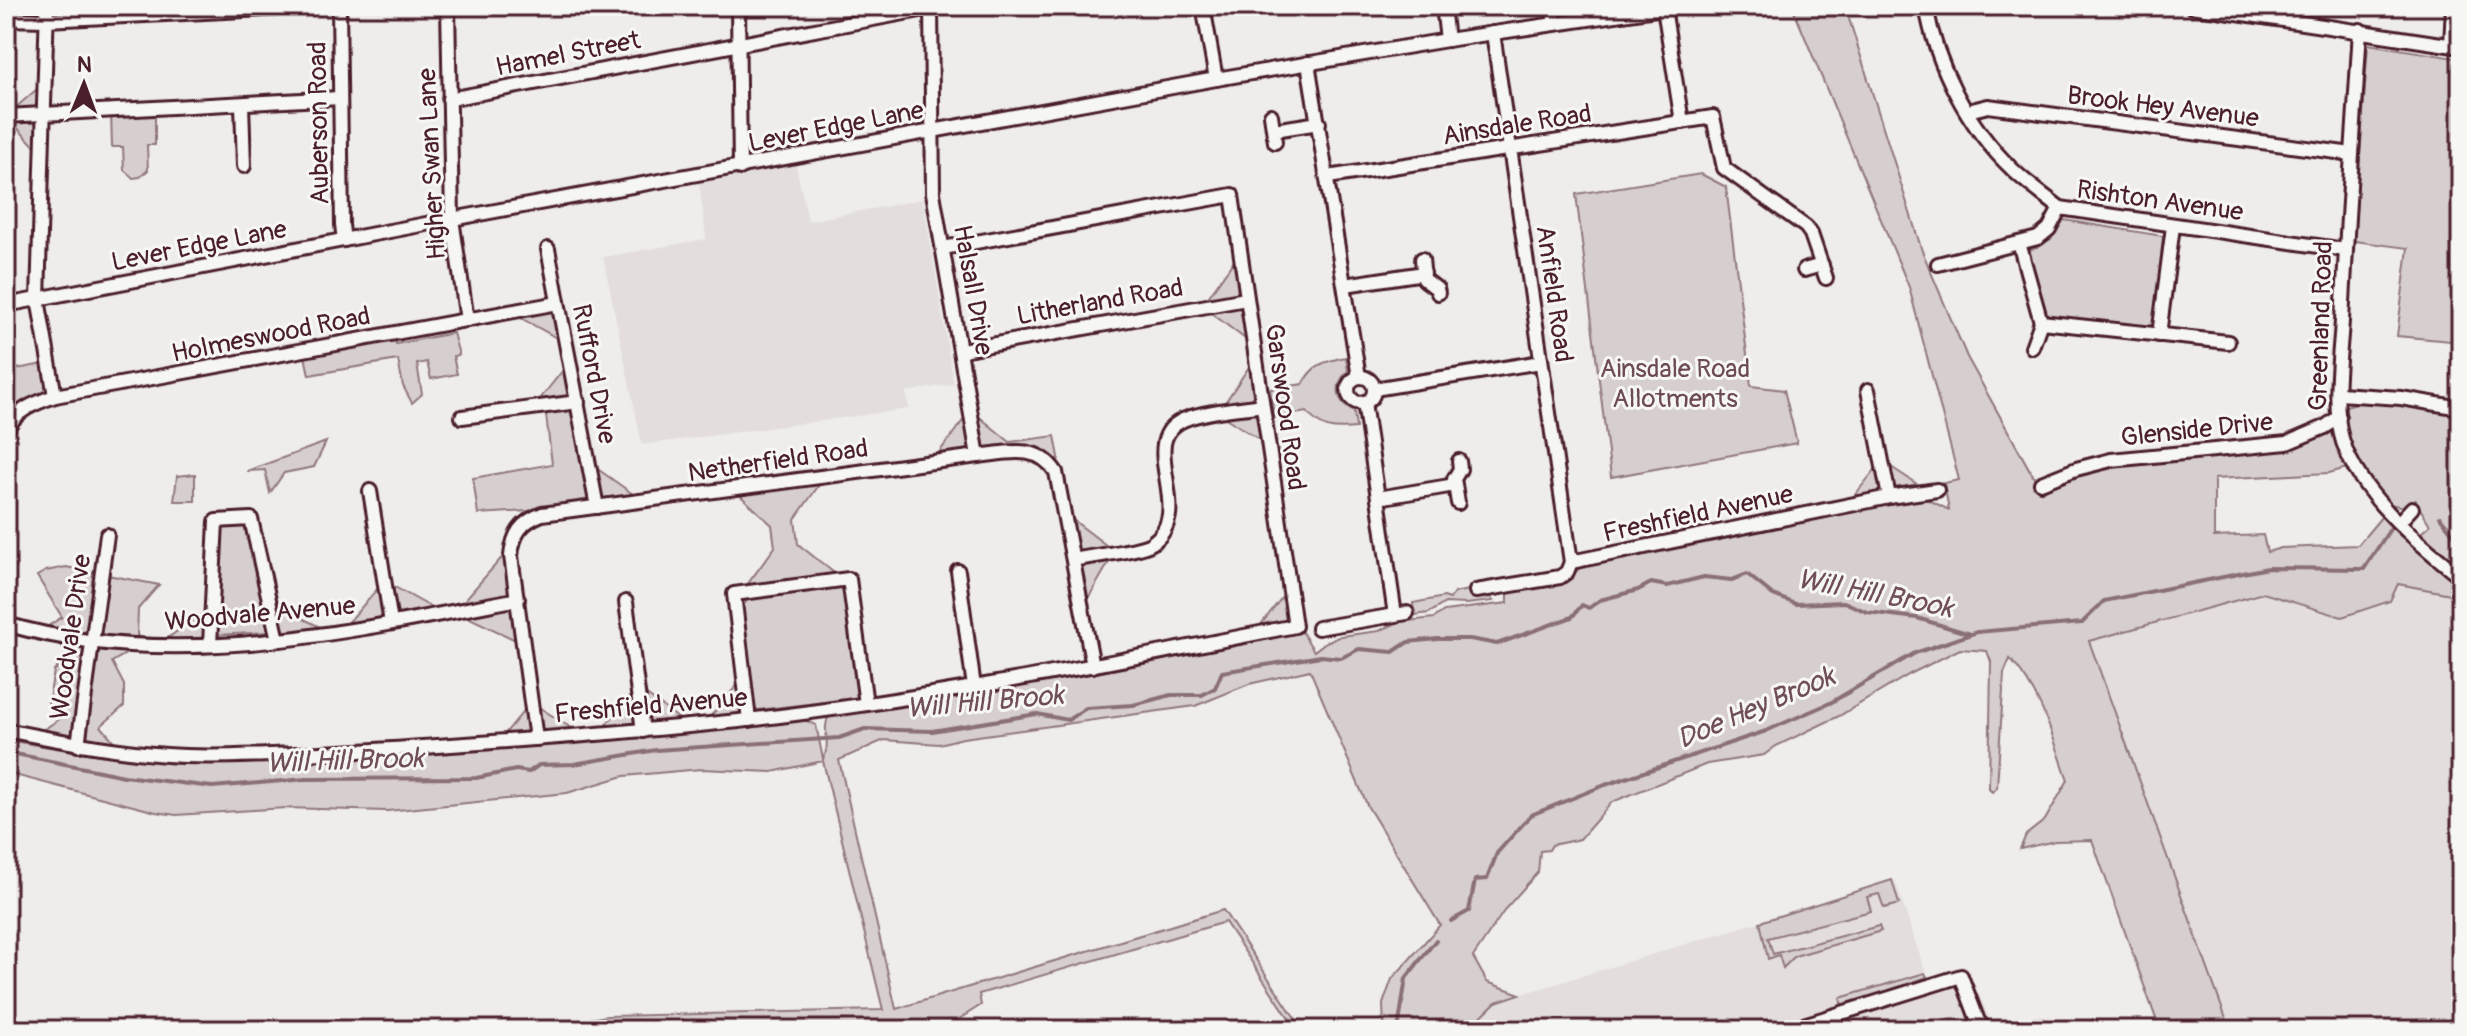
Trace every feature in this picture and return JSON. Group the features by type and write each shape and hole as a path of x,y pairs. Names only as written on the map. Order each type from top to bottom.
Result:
{"street":[{"path":"47,6 38,299 55,396"},
{"path":"6,19 46,20 323,6"},
{"name":"Auberson Road","path":"339,6 344,240"},
{"name":"Higher Swan Lane","path":"448,6 452,219 467,320"},
{"path":"738,6 740,168"},
{"path":"1203,6 1216,79"},
{"path":"1443,6 1447,40"},
{"path":"1552,6 1555,23"},
{"path":"1926,6 1930,28 1952,85 1988,143 2011,169 2060,208"},
{"path":"2191,6 2456,46 2453,6"},
{"name":"Hamel Street","path":"449,99 931,7"},
{"name":"Halsall Drive","path":"931,7 933,193 978,456"},
{"path":"1670,7 1682,122"},
{"name":"Lever Edge Lane","path":"6,305 452,219 1216,79 1670,7"},
{"name":"Greenland Road","path":"2360,30 2345,250 2339,394 2342,441 2363,484 2461,577"},
{"name":"Anfield Road","path":"1493,33 1571,562"},
{"path":"1308,63 1359,377"},
{"path":"6,116 340,98"},
{"path":"242,104 244,166"},
{"name":"Brook Hey Avenue","path":"1968,111 1988,106 2352,154"},
{"path":"1271,115 1274,136 1319,123"},
{"name":"Ainsdale Road","path":"1328,177 1713,117 1724,168 1806,227 1822,265"},
{"name":"Garswood Road","path":"943,248 1232,195 1295,626"},
{"name":"Rishton Avenue","path":"1938,264 2044,235 2060,208 2345,250"},
{"path":"2159,335 2173,226"},
{"path":"2019,243 2041,322 2032,347"},
{"name":"Rufford Drive","path":"548,249 597,507"},
{"path":"1422,259 1424,279 1438,293"},
{"path":"1804,270 1822,265 1826,278"},
{"path":"1345,285 1424,273"},
{"name":"Litherland Road","path":"962,350 1246,299"},
{"name":"Holmeswood Road","path":"6,431 9,423 22,410 55,396 558,303"},
{"path":"2041,322 2228,342"},
{"path":"1374,389 1541,362"},
{"path":"1359,377 1368,379 1374,389 1372,397 1364,402 1354,400 1349,393 1349,385 1359,377"},
{"path":"1868,390 1889,497"},
{"path":"2339,394 2401,398 2461,408"},
{"path":"462,417 578,402"},
{"path":"1318,628 1401,614 1378,498 1364,402"},
{"path":"1073,560 1150,545 1164,532 1171,512 1163,457 1164,442 1174,427 1187,418 1262,405"},
{"name":"Glenside Drive","path":"2041,483 2053,472 2111,460 2287,443 2325,427 2339,417"},
{"name":"Netherfield Road","path":"536,739 511,556 513,538 529,519 542,514 978,456 1036,453 1049,461 1056,472 1093,666"},
{"path":"1458,503 1454,479 1460,469 1459,461"},
{"path":"1378,498 1455,485"},
{"name":"Freshfield Avenue","path":"1476,591 1560,577 1567,572 1571,562 1937,490"},
{"path":"370,491 391,623"},
{"path":"2400,521 2412,508"},
{"path":"210,645 216,521 251,519 278,640"},
{"name":"Woodvale Drive","path":"78,745 107,535"},
{"path":"958,571 974,687"},
{"path":"749,720 734,594 849,579 866,704"},
{"name":"Woodvale Avenue","path":"6,624 93,642 210,645 278,640 518,599"},
{"path":"626,602 643,731"},
{"name":"Freshfield Avenue","path":"6,730 78,745 170,755 228,756 346,753 643,731 749,720 974,687 1295,626"},
{"path":"1787,1030 1961,976 1978,1021 1986,1030"},
{"path":"2009,1030 2026,1026 2035,1030"}],"shaded area":[{"path":"796,165 808,221 923,199 954,384 906,392 909,409 642,445 603,257 706,239 699,182"},
{"path":"2398,584 2461,596 2461,1030 2230,1030 2089,641 2263,593 2342,617"},
{"path":"1895,880 1927,977 1966,965 1991,1022 2044,1015 2049,1030 1467,1030 1496,1002"}],"green space":[{"path":"1792,6 1845,6 1922,251 1967,357 2037,483 2128,462 2292,447 2336,424 2347,468 2329,473 2214,479 2214,537 2263,535 2267,552 2281,548 2358,545 2382,516 2413,540 2430,525 2415,500 2404,507 2389,504 2379,492 2354,451 2344,411 2346,406 2373,402 2404,403 2461,412 2461,596 2398,584 2390,601 2342,617 2263,593 2089,641 2230,1030 2160,1030 2092,840 2055,841 2020,849 2026,835 2045,820 2068,780 2038,701 2010,659 2004,673 1997,788 1992,792 1989,789 1991,662 1987,651 1960,649 1764,755 1707,764 1612,802 1580,839 1540,851 1538,872 1506,908 1473,957 1487,982 1520,994 1496,1002 1467,1030 1384,1030 1383,1004 1392,979 1440,925 1368,807 1310,670 1249,684 1195,706 963,738 939,744 884,740 839,760 896,1009 1223,910 1303,1030 1297,1030 1225,922 979,994 981,1005 942,1030 524,1030 607,1016 883,1010 823,761 772,772 701,769 624,776 567,793 387,811 286,808 176,815 11,774 6,776 6,740 99,755 203,762 389,757 802,719 816,725 823,759 829,716 1096,673 1302,632 1314,651 1341,636 1379,631 1399,622 1434,618 1444,611 1508,603 1508,593 1563,584 1583,565 1898,502 1927,499 1949,510 1944,483 1959,480 1909,287"},
{"path":"2368,44 2461,59 2461,342 2397,336 2408,248 2354,241"},
{"path":"45,82 41,153 6,116"},
{"path":"155,109 155,145 147,145 148,170 140,177 133,178 124,170 123,147 112,147 111,112"},
{"name":"Ainsdale Road Allotments","path":"1701,174 1726,187 1751,386 1784,390 1797,443 1611,477 1576,194"},
{"path":"2064,220 2163,236 2152,325 2146,327 2052,317 2046,313 2028,251 2051,239"},
{"path":"1240,252 1253,345 1202,306"},
{"path":"558,303 566,343 510,312"},
{"path":"453,333 459,355 453,356 457,374 431,379 427,362 417,364 422,394 412,403 403,386 398,360 309,375 304,351 394,334 396,344"},
{"path":"1346,357 1348,371 1340,382 1339,393 1343,404 1354,412 1356,428 1329,428 1307,412 1274,417 1270,389 1303,384 1320,364"},
{"path":"1255,358 1268,445 1218,413"},
{"path":"570,361 589,463 643,501 478,514 473,478 552,464 545,407 533,408"},
{"path":"49,363 55,396 22,410 6,391 6,371"},
{"path":"971,410 1010,442 1055,436 1059,457 1056,472 1043,457 1015,444 1023,452 931,463"},
{"path":"326,442 314,467 284,473 270,493 265,470 247,471"},
{"path":"1882,461 1929,492 1846,506"},
{"path":"195,474 195,501 174,501 177,476"},
{"path":"824,478 795,519 798,544 843,580 741,593 775,547 772,525 733,489"},
{"path":"1064,513 1115,552 1082,609"},
{"path":"224,525 247,525 269,632 216,635 220,528"},
{"path":"512,546 524,644 455,611"},
{"path":"66,567 159,585 138,609 137,635 148,645 141,645 112,662 124,685 124,706 101,726 121,750 34,736 61,718 48,704 54,671 67,657 57,635 39,632 62,617 37,576"},
{"path":"384,581 443,614 341,631"},
{"path":"843,586 859,694 857,698 754,708 742,608 747,600"},
{"path":"1289,588 1295,626 1253,635"},
{"path":"1469,590 1471,595 1488,594 1493,601 1445,603 1429,613 1414,615 1413,603 1444,597 1450,599 1454,593"},
{"path":"270,602 330,632 278,640"},
{"path":"212,607 210,645 156,646"},
{"path":"744,677 749,720 704,724"},
{"path":"637,688 689,726 598,734"},
{"path":"531,702 582,735 498,742"},
{"path":"1892,880 1899,904 1884,908 1879,894 1867,897 1871,911 1768,938 1773,954 1879,926 1881,931 1795,956 1783,968 1779,955 1768,959 1760,922"},
{"path":"1925,973 1927,977 1846,1005 1841,1003 1840,998"}],"waterway":[{"name":"Doe Hey Brook","path":"2440,517 2461,538"},
{"name":"Doe Hey Brook","path":"1451,921 1469,911 1475,880 1487,879 1497,853 1531,815 1605,785 1766,731 1830,703 1915,653 1977,632 2082,623 2104,601 2268,568 2364,569 2390,529"},
{"name":"Will Hill Brook","path":"6,752 124,776 212,787 306,779 476,778 516,770 529,772 539,765 574,764 656,750 839,738 865,729 932,731 1037,714 1068,720 1086,708 1133,705 1171,695 1202,695 1215,688 1222,672 1321,656 1341,658 1359,649 1393,652 1408,642 1470,639 1497,644 1572,617 1582,605 1589,608 1600,600 1638,590 1651,583 1667,586 1704,577 1732,580 1747,574 1773,595 1796,604 1844,602 1867,612 1917,618 1970,634"},
{"path":"1398,1030 1406,978 1436,940"}]}
